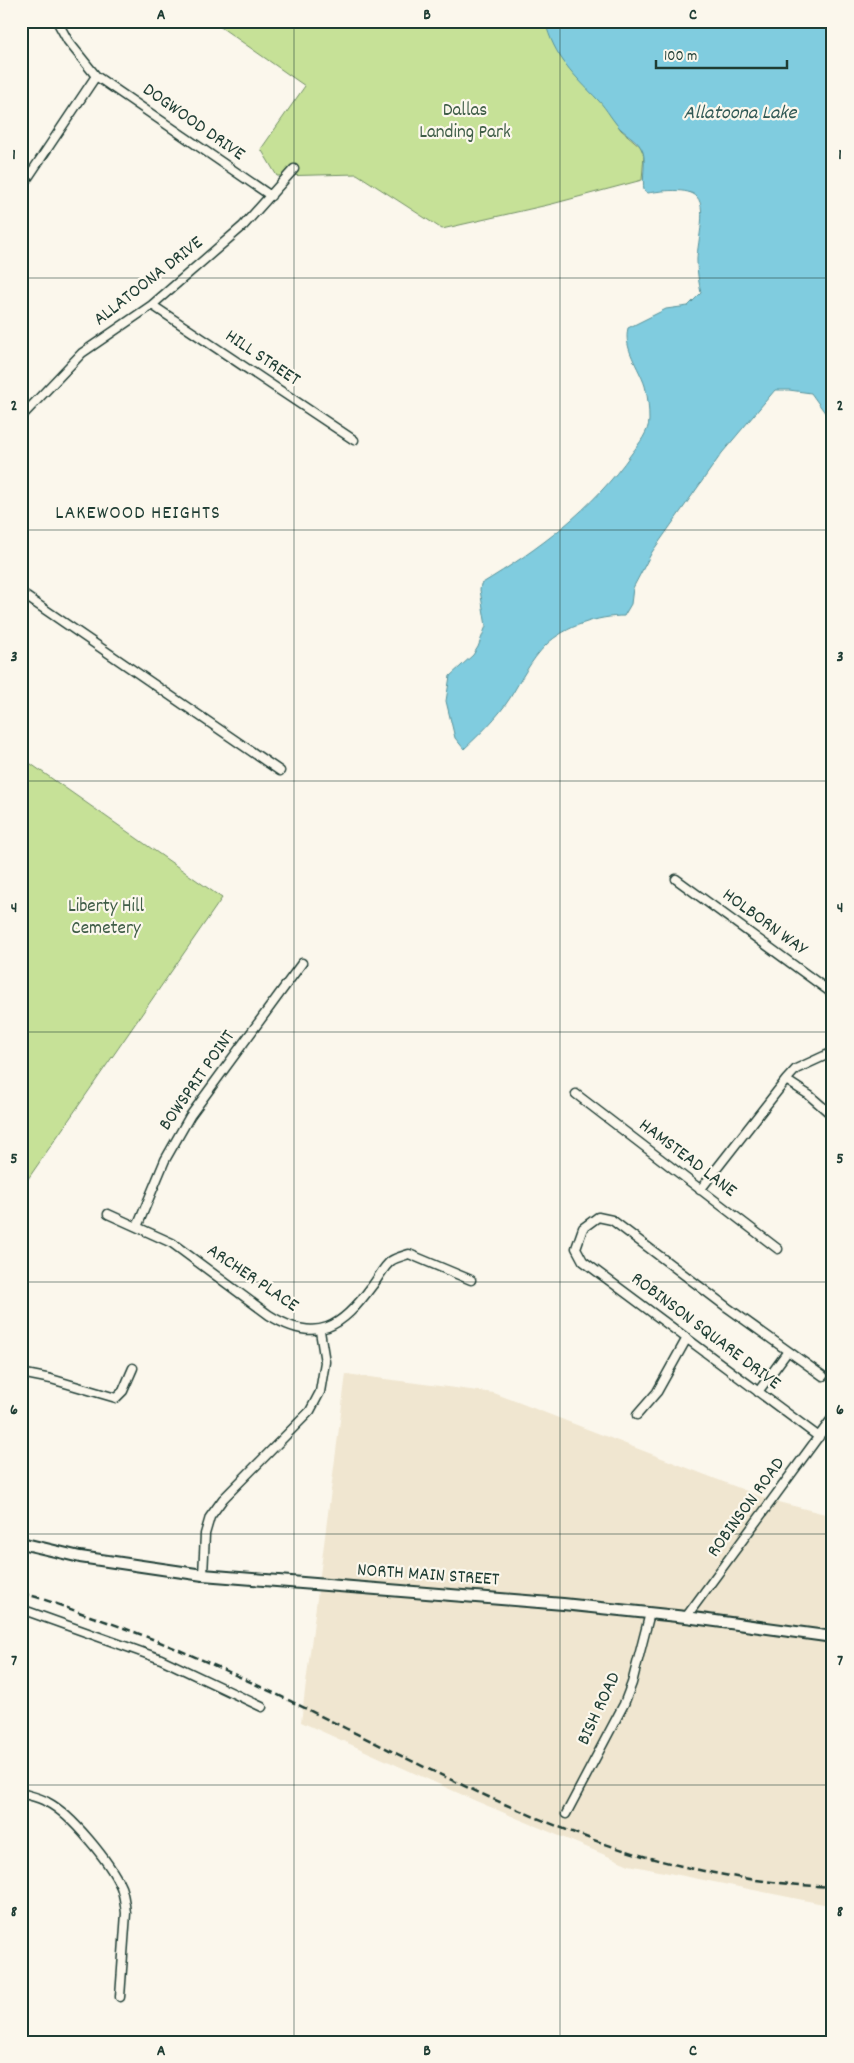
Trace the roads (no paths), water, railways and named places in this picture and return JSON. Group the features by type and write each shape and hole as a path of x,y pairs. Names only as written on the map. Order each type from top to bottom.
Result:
{"main road":[{"name":"NORTH MAIN STREET","path":"21,1543 80,1557 202,1575 563,1604 686,1617 833,1636"}],"street":[{"name":"DOGWOOD DRIVE","path":"57,21 68,41 96,76 271,196"},
{"path":"21,188 96,76"},
{"name":"ALLATOONA DRIVE","path":"21,417 82,353 152,305 243,226 294,169"},
{"name":"HILL STREET","path":"152,305 354,440"},
{"path":"21,593 280,772"},
{"name":"HOLBORN WAY","path":"676,879 829,991 833,996"},
{"name":"BOWSPRIT POINT","path":"137,1227 165,1160 190,1116 302,963"},
{"path":"700,1190 796,1069 833,1052"},
{"path":"786,1080 809,1095 833,1116"},
{"name":"HAMSTEAD LANE","path":"576,1094 778,1249"},
{"name":"ARCHER PLACE","path":"108,1214 172,1243 282,1323 320,1331"},
{"name":"ROBINSON SQUARE DRIVE","path":"788,1351 612,1220 598,1217 583,1228 576,1248 583,1261 819,1437"},
{"path":"202,1575 205,1534 210,1517 223,1499 310,1411 320,1392 325,1362 320,1331 356,1309 391,1261 409,1254 471,1280"},
{"path":"637,1415 657,1392 687,1338"},
{"path":"758,1392 788,1351 823,1376"},
{"path":"21,1373 51,1379 116,1398 123,1392 133,1368"},
{"name":"ROBINSON ROAD","path":"686,1617 833,1417"},
{"path":"21,1609 161,1659 262,1707"},
{"name":"BISH ROAD","path":"566,1814 624,1704 632,1683 650,1613"},
{"path":"21,1794 47,1801 62,1811 97,1850 116,1877 125,1901 126,1913 120,1997"}],"water":[{"name":"Allatoona Lake","path":"545,21 833,21 833,424 811,393 775,390 722,453 652,552 633,588 631,604 624,616 614,616 583,623 572,627 554,638 526,670 500,712 464,749 455,738 446,701 450,676 473,655 486,626 480,590 481,584 524,557 564,526 617,473 643,437 649,420 648,398 630,351 627,336 628,328 666,309 688,306 701,293 697,255 702,210 697,197 688,192 681,191 648,193 644,190 644,160 641,148 637,142 619,127 566,65 554,45"}],"railway":[{"path":"21,1593 50,1601 155,1640 213,1665 499,1802 590,1839 658,1860 727,1875 797,1885 833,1887"}],"district":[{"name":"LAKEWOOD HEIGHTS","path":"138,514"}],"park label":[{"name":"Dallas Landing Park","path":"465,122"},
{"name":"Liberty Hill Cemetery","path":"106,918"}]}
